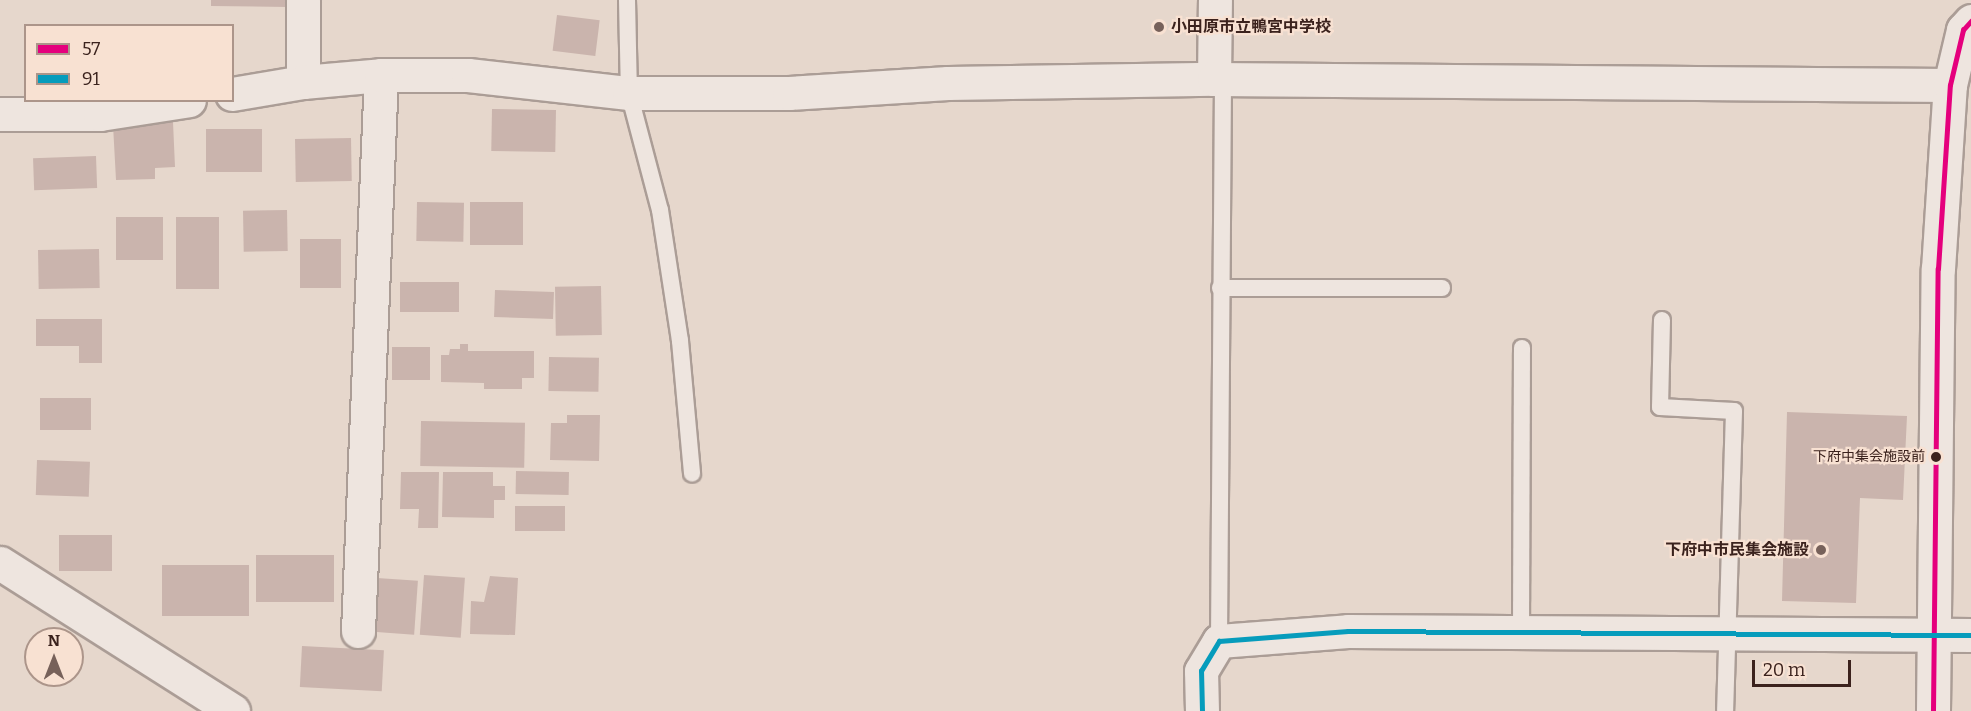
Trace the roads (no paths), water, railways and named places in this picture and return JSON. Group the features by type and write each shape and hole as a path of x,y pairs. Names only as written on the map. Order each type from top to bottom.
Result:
{"street":[{"path":"303,0 303,82"},
{"path":"1215,0 1219,79"},
{"path":"1933,711 1932,634 1938,269 1950,85 1963,30 1971,21"},
{"path":"358,632 381,75"},
{"path":"234,94 303,82 381,75 468,75 629,93 789,93 948,83 1219,79 1950,85"},
{"path":"0,114 100,114 176,102"},
{"path":"0,563 233,711"},
{"path":"1202,711 1201,671 1219,641 1348,631 1725,631 1971,635"}],"lane":[{"path":"627,0 629,93 660,210 680,341 692,473"},
{"path":"1219,79 1219,641"},
{"path":"1220,288 1442,288"},
{"path":"1662,320 1660,407 1734,411 1725,631 1725,711"},
{"path":"1521,630 1522,348"}],"place":[{"name":"小田原市立鴨宮中学校","path":"1159,27"},
{"name":"下府中集会施設前","path":"1936,457"},
{"name":"下府中市民集会施設","path":"1821,550"}]}
